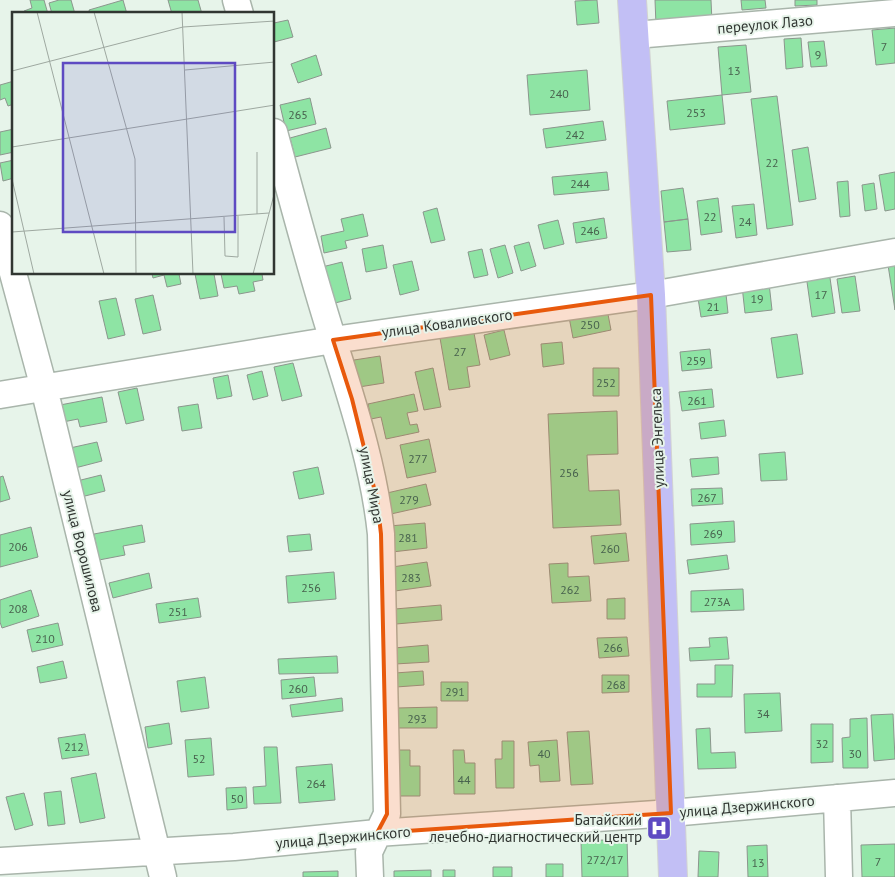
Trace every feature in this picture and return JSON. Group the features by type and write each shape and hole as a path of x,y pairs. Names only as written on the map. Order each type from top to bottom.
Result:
{"main road":[{"name":"улица Энгельса","path":"632,0 652,295 673,877"}],"street":[{"name":"переулок Лазо","path":"634,35 895,13"},
{"name":"улица Мира","path":"275,136 332,340 357,418 378,500 381,534 387,814 369,852 370,877"},
{"name":"улица Ворошилова","path":"0,226 12,270"},
{"name":"улица Коваливского","path":"0,396 332,340 652,295 895,252"},
{"name":"улица Ворошилова","path":"13,275 44,388 163,877"},
{"name":"улица Дзержинского","path":"0,861 234,847 377,833 671,813 895,793"},
{"path":"837,798 839,877"}],"highlighted area":[{"path":"651,295 671,813 377,833 387,814 381,534 377,500 352,399 333,340"}],"building":[{"path":"30,0 44,0 47,12 24,12 32,8"},
{"path":"59,0 71,0 74,12 51,12 49,3"},
{"path":"123,0 126,12 90,12 89,10"},
{"path":"168,0 198,0 201,12 171,12"},
{"path":"597,0 599,23 577,25 575,1"},
{"path":"655,0 711,0 712,22 656,25"},
{"path":"741,0 765,0 766,8 742,10"},
{"path":"795,0 817,0 817,5 795,6"},
{"path":"288,20 293,37 275,42 275,23"},
{"path":"895,28 895,63 876,65 872,30"},
{"path":"801,38 803,67 786,69 784,39"},
{"path":"824,41 827,66 811,67 808,42"},
{"path":"746,45 751,92 722,95 718,47"},
{"path":"316,55 322,75 298,83 291,64"},
{"path":"587,70 590,110 530,115 527,75"},
{"path":"12,82 12,105 8,106 5,98 0,100 0,85"},
{"path":"722,95 725,124 670,130 667,101"},
{"path":"777,96 793,225 767,229 751,99"},
{"path":"310,98 316,124 286,131 280,105"},
{"path":"603,121 606,140 546,148 543,129"},
{"path":"326,128 331,148 295,157 290,138"},
{"path":"12,129 12,152 0,155 0,132"},
{"path":"808,147 816,199 799,202 792,150"},
{"path":"12,160 12,179 3,181 0,163"},
{"path":"607,172 609,190 554,195 552,177"},
{"path":"895,172 895,209 885,211 879,175"},
{"path":"848,181 850,216 840,217 837,182"},
{"path":"874,183 877,209 865,211 862,185"},
{"path":"683,188 688,219 664,222 661,191"},
{"path":"718,198 722,232 701,235 697,201"},
{"path":"754,204 757,235 736,238 732,206"},
{"path":"437,208 445,240 431,243 423,212"},
{"path":"363,214 368,236 345,241 347,248 324,253 321,236 344,231 341,219"},
{"path":"604,218 607,238 576,243 573,223"},
{"path":"688,219 691,250 667,252 664,222"},
{"path":"558,220 564,244 544,249 538,225"},
{"path":"529,242 536,266 521,271 514,246"},
{"path":"383,245 387,268 366,272 362,249"},
{"path":"505,245 513,273 498,278 490,249"},
{"path":"482,249 488,275 474,278 468,252"},
{"path":"412,261 419,290 400,295 393,265"},
{"path":"342,262 351,299 331,304 322,267"},
{"path":"895,264 895,310 888,265"},
{"path":"829,271 835,313 812,317 806,275"},
{"path":"152,275 164,275 153,278"},
{"path":"164,275 179,275 181,284 167,287"},
{"path":"195,275 214,275 218,296 200,299"},
{"path":"221,275 262,275 263,280 253,282 255,291 239,294 237,286 224,288"},
{"path":"855,276 860,311 842,313 837,279"},
{"path":"769,283 772,310 745,313 742,286"},
{"path":"726,294 728,313 701,317 698,298"},
{"path":"153,295 161,330 143,334 135,299"},
{"path":"116,298 125,335 108,339 99,301"},
{"path":"607,309 611,330 573,338 569,317"},
{"path":"504,330 510,355 490,360 484,335"},
{"path":"474,333 480,365 467,367 470,387 449,390 440,338"},
{"path":"797,334 803,374 777,378 771,338"},
{"path":"562,342 564,364 543,367 541,344"},
{"path":"710,349 712,368 682,371 680,352"},
{"path":"380,356 384,383 359,387 354,360"},
{"path":"293,363 302,396 282,401 274,367"},
{"path":"433,368 441,407 424,410 415,372"},
{"path":"593,368 619,368 619,396 593,396"},
{"path":"262,371 268,396 253,400 247,375"},
{"path":"228,375 232,396 217,399 213,378"},
{"path":"137,388 144,420 126,424 118,392"},
{"path":"712,389 714,407 682,411 679,392"},
{"path":"414,394 418,411 407,413 410,425 417,424 419,432 386,439 381,417 371,419 368,404"},
{"path":"102,397 107,422 80,427 78,419 63,422 60,405"},
{"path":"198,404 202,428 182,431 178,407"},
{"path":"617,411 618,454 587,455 589,491 619,490 621,525 553,528 548,414"},
{"path":"724,420 726,436 701,439 699,423"},
{"path":"429,439 436,472 407,478 400,445"},
{"path":"97,442 102,461 75,468 70,448"},
{"path":"785,452 787,480 761,481 759,454"},
{"path":"718,457 719,474 692,477 690,459"},
{"path":"318,467 324,494 299,499 293,472"},
{"path":"101,475 105,491 81,497 77,481"},
{"path":"3,476 10,499 0,502 0,477"},
{"path":"426,484 431,505 391,514 387,493"},
{"path":"722,488 723,504 692,506 691,489"},
{"path":"734,521 735,542 691,545 690,524"},
{"path":"425,523 427,548 392,552 389,526"},
{"path":"142,525 145,542 123,546 125,555 99,560 94,534"},
{"path":"31,527 38,557 0,567 0,535"},
{"path":"626,533 629,561 594,564 591,536"},
{"path":"310,534 312,550 289,552 287,536"},
{"path":"727,555 729,569 689,574 687,560"},
{"path":"427,562 431,586 395,591 392,567"},
{"path":"568,563 568,577 589,576 591,601 552,603 549,564"},
{"path":"334,572 336,599 288,603 286,576"},
{"path":"149,573 152,588 113,598 109,583"},
{"path":"743,589 744,610 691,612 691,591"},
{"path":"31,590 39,616 2,628 0,622 0,600"},
{"path":"198,598 201,617 159,623 156,604"},
{"path":"625,598 625,619 607,619 607,599"},
{"path":"441,605 442,620 396,624 395,609"},
{"path":"58,623 63,645 32,652 27,630"},
{"path":"627,637 629,656 599,658 597,638"},
{"path":"727,637 729,659 690,661 689,648 710,647 709,638"},
{"path":"428,645 429,662 395,664 394,648"},
{"path":"337,656 338,673 279,674 278,659"},
{"path":"63,661 67,678 40,683 37,667"},
{"path":"715,665 733,665 732,697 697,697 697,684 715,684"},
{"path":"423,671 424,685 396,687 395,673"},
{"path":"602,675 629,675 629,692 602,693"},
{"path":"205,677 209,708 181,712 177,681"},
{"path":"314,677 316,696 282,699 281,680"},
{"path":"441,682 468,682 468,701 441,701"},
{"path":"780,693 782,731 745,733 744,694"},
{"path":"342,698 343,711 292,717 290,705"},
{"path":"437,707 437,728 397,728 397,708"},
{"path":"893,714 895,759 874,761 871,715"},
{"path":"867,718 868,768 843,768 842,738 850,737 850,719"},
{"path":"169,723 172,744 148,748 145,727"},
{"path":"811,724 833,724 833,762 811,763"},
{"path":"710,728 711,753 735,752 736,768 698,769 696,729"},
{"path":"589,731 593,784 571,785 567,732"},
{"path":"85,734 89,755 62,759 58,738"},
{"path":"211,738 214,775 188,777 185,740"},
{"path":"557,740 560,781 540,782 539,765 530,766 528,742"},
{"path":"502,741 514,741 514,788 496,788 495,759 502,759"},
{"path":"264,747 277,747 281,803 254,804 253,787 266,786"},
{"path":"395,750 410,750 410,766 420,766 420,796 395,796"},
{"path":"453,750 464,750 465,763 475,763 475,794 454,794"},
{"path":"332,764 335,800 299,803 296,767"},
{"path":"96,773 105,818 80,823 71,778"},
{"path":"246,787 247,808 227,810 226,788"},
{"path":"61,791 65,824 48,826 44,793"},
{"path":"24,793 33,825 15,830 6,797"},
{"path":"627,839 628,877 582,877 581,841"},
{"path":"895,844 895,877 862,877 861,845"},
{"path":"767,845 768,877 748,877 747,846"},
{"path":"699,851 719,852 718,877 698,877"},
{"path":"546,864 563,864 563,877 546,877"},
{"path":"493,867 512,867 512,877 493,877"},
{"path":"431,870 431,877 394,877 394,871"},
{"path":"443,870 455,870 455,877 443,877"},
{"path":"338,871 338,877 303,877 303,872"}],"place":[{"name":"Батайский лечебно-диагностический центр","path":"659,828"}]}
